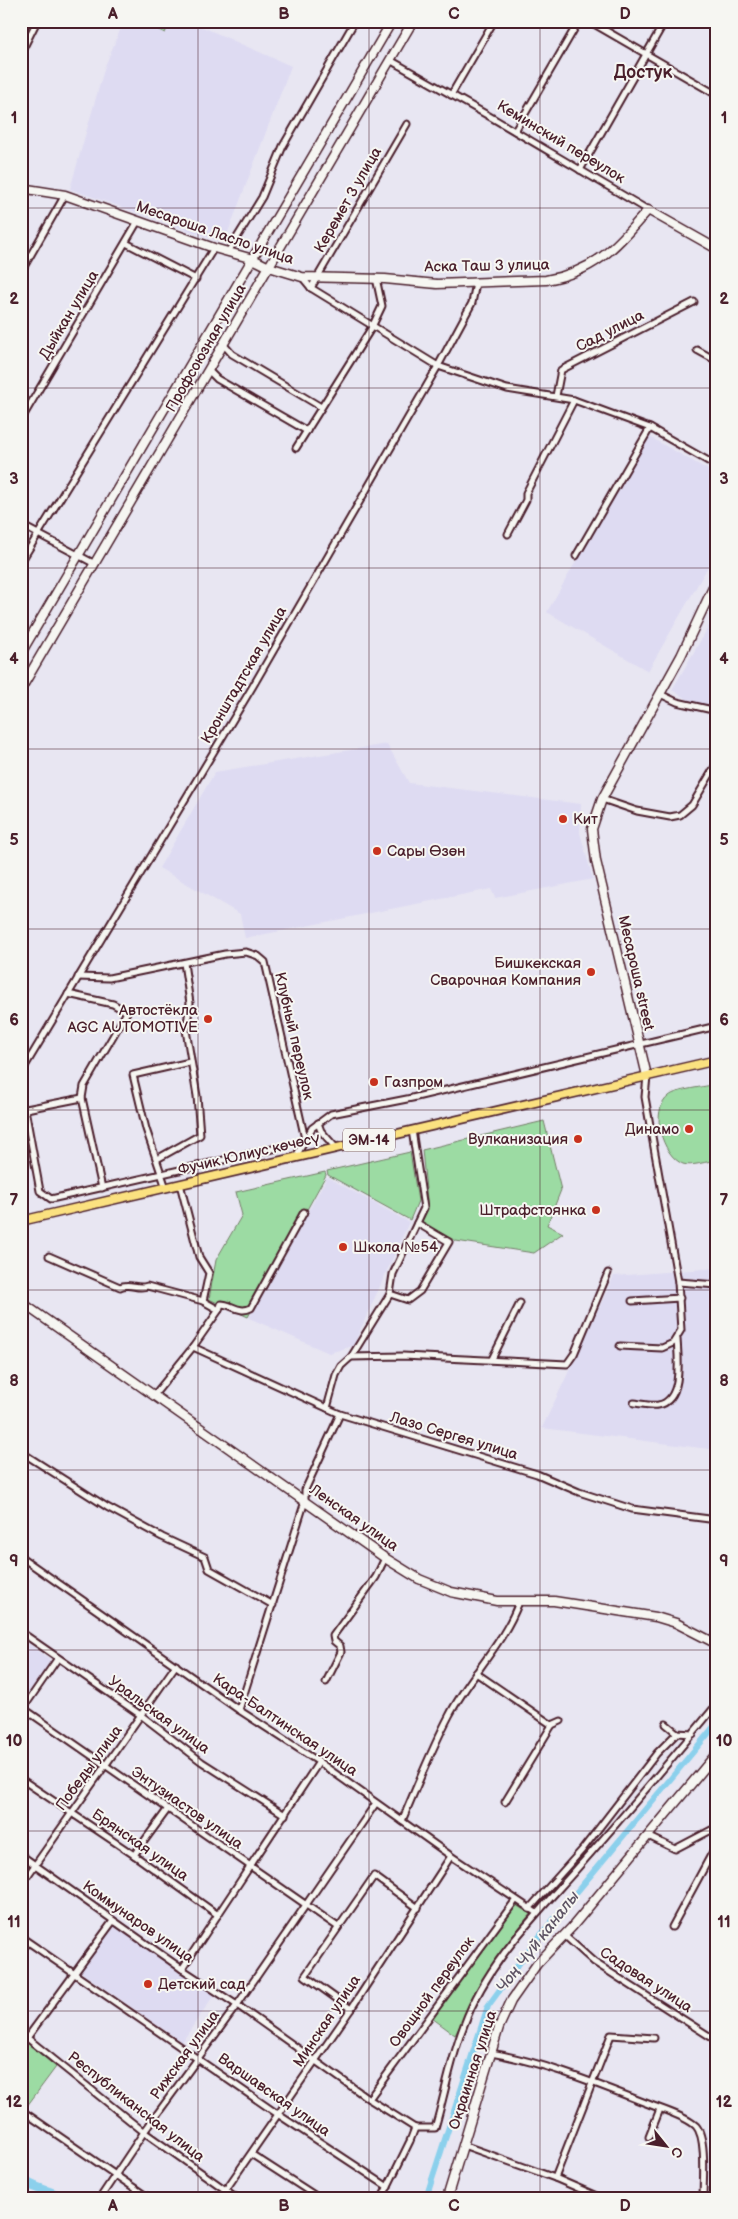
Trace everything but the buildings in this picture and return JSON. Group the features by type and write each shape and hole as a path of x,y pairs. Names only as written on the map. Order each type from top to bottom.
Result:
{"main road":[{"name":"Фучик Юлиус көчөсү","path":"21,1221 717,1060"}],"street":[{"path":"21,53 37,21"},
{"path":"228,252 262,197 283,146 355,21"},
{"name":"Профсоюзная улица","path":"21,653 392,21"},
{"name":"Профсоюзная улица","path":"21,689 413,21"},
{"path":"451,95 494,21"},
{"path":"515,131 579,21"},
{"path":"589,21 717,95"},
{"path":"580,170 665,21"},
{"name":"Кеминский переулок","path":"390,60 717,249"},
{"path":"21,82 24,95 21,110"},
{"name":"Керемет 3 улица","path":"311,288 406,124"},
{"name":"Месароша Ласло улица","path":"21,188 65,195 302,277 311,288 438,366 507,389 574,400 650,428 717,466"},
{"path":"21,272 65,195"},
{"name":"Аска Таш 3 улица","path":"302,277 376,278 437,284 546,280 564,277 579,271 608,254 648,210"},
{"name":"Дыйкан улица","path":"21,420 138,221"},
{"path":"126,243 196,279"},
{"path":"21,562 214,248"},
{"path":"296,448 372,327 382,306 376,278"},
{"name":"Кронштадтская улица","path":"22,1072 258,677 438,366 472,303 476,283"},
{"name":"Сад улица","path":"556,396 561,370 694,302"},
{"path":"224,345 232,354 322,407"},
{"path":"697,350 717,361"},
{"path":"209,371 217,379 306,431"},
{"path":"508,534 526,500 526,493 574,400"},
{"path":"576,556 650,428"},
{"path":"21,525 95,564"},
{"name":"Месароша street","path":"634,1404 659,1405 666,1401 673,1391 679,1372 677,1339 681,1330 680,1298 645,1097 647,1076 596,861 592,828 602,799 681,656 717,579"},
{"path":"660,694 677,702 717,710"},
{"path":"602,799 638,812 670,817 680,815 692,805 717,763"},
{"name":"Клубный переулок","path":"78,978 109,978 225,954 246,952 258,956 265,962 305,1139"},
{"path":"157,1159 200,1135 197,1096 186,1030 190,1003 184,963"},
{"path":"68,994 113,1004 127,1012 84,1086 82,1098 102,1188"},
{"path":"295,1158 305,1139 318,1123 332,1114 412,1098 717,1026"},
{"path":"166,1188 146,1129 133,1075 190,1062"},
{"path":"82,1098 23,1110 40,1191 51,1199 277,1148"},
{"path":"318,1123 321,1131 336,1148"},
{"path":"327,1408 336,1375 341,1366 351,1358 390,1294 393,1274 424,1208 412,1130"},
{"path":"180,1184 199,1257 209,1274 203,1301"},
{"path":"155,1394 194,1347 221,1304 238,1310 251,1308 304,1212"},
{"path":"390,1294 408,1300 420,1291 449,1242 417,1223"},
{"path":"49,1256 120,1287 126,1284 143,1288 147,1286 203,1301 219,1310"},
{"path":"351,1358 403,1356 567,1364 574,1354 608,1273"},
{"path":"678,1282 717,1285"},
{"path":"632,1301 680,1298"},
{"name":"Ленская улица","path":"21,1302 155,1394 385,1558 420,1580 451,1592 478,1599 519,1602 554,1601 656,1617 676,1623 716,1640"},
{"path":"492,1359 520,1303"},
{"path":"620,1346 662,1348 677,1339"},
{"name":"Лазо Сергея улица","path":"194,1347 340,1414 537,1474 579,1492 632,1509 717,1520"},
{"path":"239,1710 305,1501 305,1490 340,1414"},
{"path":"21,1452 107,1507 162,1538 205,1557 208,1569 273,1605"},
{"name":"Кара-Балтинская улица","path":"21,1557 239,1710 319,1762 516,1901 536,1912"},
{"path":"326,1682 341,1652 340,1646 334,1641 333,1636 376,1577 385,1558"},
{"path":"402,1821 449,1715 504,1636 519,1602"},
{"name":"Уральская улица","path":"21,1632 142,1716 202,1762 285,1815"},
{"path":"22,1709 58,1658"},
{"name":"Победы улица","path":"21,1885 142,1716 176,1665"},
{"path":"476,1674 552,1725"},
{"path":"382,2198 415,2128 436,2128 464,2025 499,1959 536,1912 573,1873 717,1704"},
{"name":"Энтузиастов улица","path":"22,1709 338,1927"},
{"path":"505,1802 552,1725 561,1721"},
{"path":"666,1724 676,1733 692,1734"},
{"path":"529,1909 582,1850 657,1753 676,1733"},
{"name":"Окраинная улица","path":"447,2198 491,2053 511,2001 537,1964 564,1935 717,1753"},
{"path":"182,1969 319,1762"},
{"name":"Брянская улица","path":"21,1779 134,1855 218,1915"},
{"name":"Рижская улица","path":"100,2198 144,2132 237,2005 376,1803"},
{"path":"134,1855 168,1810"},
{"path":"648,1836 675,1849 717,1827"},
{"path":"672,1927 717,1844"},
{"name":"Коммунаров улица","path":"21,1854 182,1969 237,2005 369,2099 415,2128"},
{"name":"Минская улица","path":"220,2198 316,2061 451,1856"},
{"path":"351,2009 304,1976 374,1876 418,1908"},
{"name":"Овощной переулок","path":"369,2099 516,1901"},
{"path":"27,2038 113,1920"},
{"name":"Садовая улица","path":"564,1935 594,1962 716,2038"},
{"name":"Варшавская улица","path":"21,1937 388,2188"},
{"name":"Республиканская улица","path":"21,2033 144,2132 237,2198"},
{"path":"556,2178 611,2035 654,2038"},
{"path":"491,2053 527,2059 660,2109 696,2126 703,2140 703,2198"},
{"path":"649,2137 660,2109"},
{"path":"21,2110 149,2198"},
{"path":"463,2145 556,2178 601,2198"},
{"path":"251,2154 319,2198"}],"shaded area":[{"path":"124,21 189,21 291,66 224,243 70,189 105,66"},
{"path":"648,436 717,475 717,551 648,671 547,612"},
{"path":"717,612 717,718 672,690"},
{"name":"Сары Өзөн","path":"387,744 409,783 581,804 580,833 593,879 495,898 491,889 245,938 240,914 159,868 215,772"},
{"name":"Школа №54","path":"327,1177 409,1222 353,1346 329,1353 249,1318"},
{"path":"717,1268 717,1450 542,1428 614,1276"},
{"path":"21,1638 51,1661 21,1703"},
{"name":"Детский сад","path":"114,1926 214,1995 182,2042 81,1972"}],"green space":[{"path":"140,21 171,21 165,33"},
{"name":"Динамо","path":"717,1084 717,1160 683,1164 669,1152 664,1143 659,1122 663,1103 669,1096 678,1092"},
{"path":"544,1121 561,1190 547,1225 563,1233 534,1253 456,1241 421,1222 428,1209 422,1150"},
{"path":"410,1152 418,1201 410,1220 328,1175 327,1171"},
{"path":"325,1172 326,1175 248,1317 209,1299 216,1260 242,1215 236,1192"},
{"path":"516,1905 530,1914 496,1957 455,2035 432,2018"},
{"path":"21,2038 56,2067 24,2110 21,2109"}],"waterway":[{"name":"Чоң Чүй каналы","path":"426,2198 488,2006 531,1947 717,1723"},
{"path":"21,2178 30,2185 63,2198"}],"place":[{"name":"Кит","path":"563,819"},
{"name":"Сары Өзөн","path":"377,851"},
{"name":"Бишкекская Сварочная Компания","path":"591,972"},
{"name":"Автостёкла AGC AUTOMOTIVE","path":"208,1019"},
{"name":"Газпром","path":"374,1082"},
{"name":"Динамо","path":"689,1129"},
{"name":"Вулканизация","path":"578,1139"},
{"name":"Штрафстоянка","path":"596,1210"},
{"name":"Школа №54","path":"343,1247"},
{"name":"Детский сад","path":"148,1984"}],"district":[{"name":"Достук","path":"643,72"}]}
